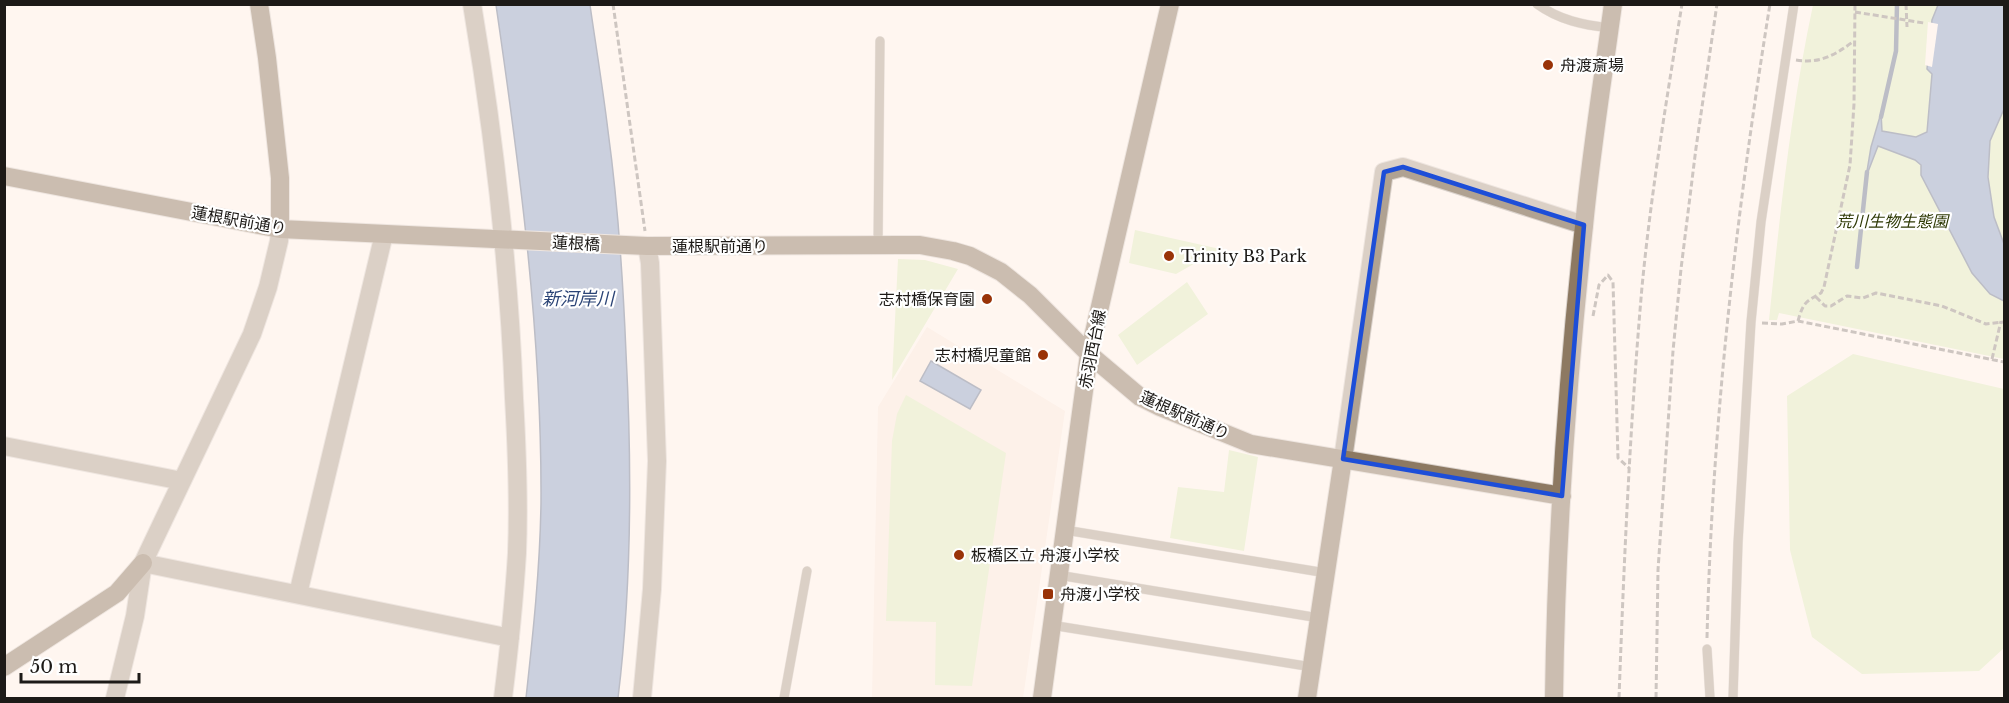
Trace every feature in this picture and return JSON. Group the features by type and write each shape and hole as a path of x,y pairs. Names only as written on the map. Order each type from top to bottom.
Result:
{"street":[{"path":"115,699 135,615 144,563 252,334 268,287 279,241 280,178 259,4"},
{"path":"472,4 508,239 518,472 517,553 503,699"},
{"name":"赤羽西台線","path":"1041,699 1089,354 1170,4"},
{"path":"1554,699 1555,606 1584,225 1613,4"},
{"path":"1307,699 1384,172 1402,167 1584,225"},
{"name":"蓮根駅前通り","path":"4,176 280,229 508,239"},
{"path":"298,594 384,234"},
{"name":"蓮根橋","path":"508,239 643,246"},
{"name":"蓮根駅前通り","path":"643,246 920,245 937,247 970,256 1001,272 1030,295 1089,354 1140,397 1251,444 1562,496"},
{"path":"642,699 652,589 657,461 650,263 643,246"},
{"path":"4,446 182,482"},
{"path":"144,563 510,638"},
{"path":"4,667 117,593 144,563"}],"lane":[{"path":"1537,4 1547,12 1567,20 1584,25 1610,28"},
{"path":"1734,699 1738,543 1751,322 1761,222 1794,4"},
{"path":"878,245 880,41"},
{"path":"1065,530 1326,573"},
{"path":"784,699 807,571"},
{"path":"1058,575 1319,618"},
{"path":"1051,625 1312,667"},
{"path":"1707,648 1710,699"}],"path":[{"path":"613,4 643,246"},
{"path":"1619,699 1629,468 1642,285 1667,92 1682,4"},
{"path":"1656,699 1658,570 1673,351 1694,159 1717,4"},
{"path":"1707,648 1709,569 1725,344 1753,116 1770,4"},
{"path":"1798,321 1802,307 1808,299 1821,293 1824,286 1850,165 1854,104 1855,4"},
{"path":"1906,4 1907,27"},
{"path":"1855,12 1924,23"},
{"path":"1785,59 1809,62 1825,59 1854,41"},
{"path":"1592,326 1599,285 1608,275 1613,282 1618,458 1629,468"},
{"path":"1815,296 1825,306 1831,306 1847,296 1863,298 1876,293 1942,306 1986,324 2003,322 1992,359"},
{"path":"1751,322 1782,324 1798,321 2004,362"}],"highlighted area":[{"path":"1403,167 1584,225 1562,496 1343,459 1384,172"}],"shaded area":[{"name":"板橋区立 舟渡小学校","path":"927,327 1065,411 1023,698 872,698 878,407"}],"green space":[{"name":"荒川生物生態園","path":"1813,5 2004,5 2004,359 1779,313 1777,320 1769,320 1792,122"},
{"name":"Trinity B3 Park","path":"1135,230 1220,249 1176,274 1129,263"},
{"path":"898,259 925,260 958,269 892,380"},
{"path":"1187,282 1208,314 1137,365 1118,335"},
{"path":"1853,354 2004,389 2004,648 1979,671 1862,674 1812,637 1790,550 1787,396"},
{"path":"906,395 1006,453 972,686 935,685 936,622 886,621 892,441 897,414"},
{"path":"1229,450 1258,457 1244,551 1170,538 1178,487 1224,492"}],"water":[{"name":"新河岸川","path":"496,5 590,5 615,186 622,269 628,396 630,526 623,655 618,698 526,698 536,601 541,503 538,378 528,253"},
{"path":"1938,5 2004,5 2004,109 1990,141 1988,177 1994,217 2004,244 2004,301 1990,294 1972,273 1921,175 1921,165 1915,160 1878,146 1866,177 1871,147 1881,113 1882,131 1916,137 1927,132 1932,74 1927,69 1932,20"},
{"path":"931,361 981,390 970,409 920,381"}],"pier":[{"path":"1928,22 1938,24 1932,67 1925,65"}],"waterway":[{"path":"1881,117 1896,51 1897,4"},
{"path":"1857,267 1867,172"}],"place":[{"name":"舟渡斎場","path":"1548,65"},
{"name":"Trinity B3 Park","path":"1169,256"},
{"name":"志村橋保育園","path":"987,299"},
{"name":"志村橋児童館","path":"1043,355"},
{"name":"板橋区立 舟渡小学校","path":"959,555"},
{"name":"舟渡小学校","path":"1048,594"}]}
